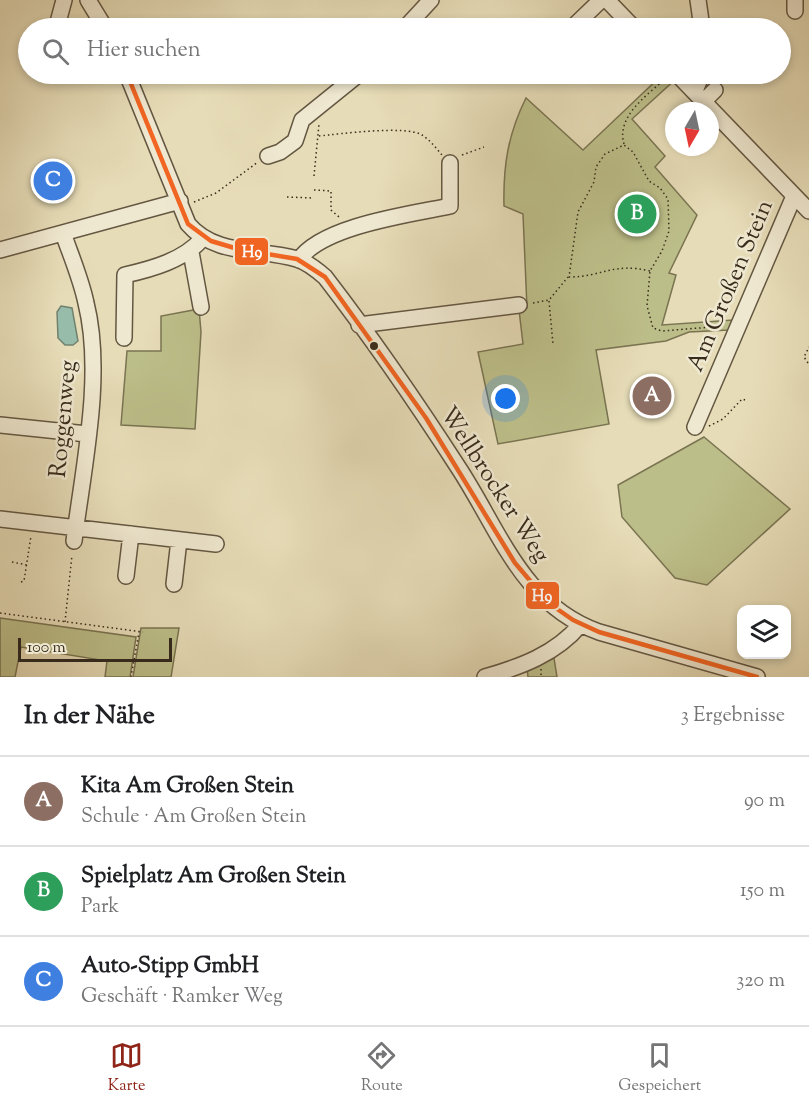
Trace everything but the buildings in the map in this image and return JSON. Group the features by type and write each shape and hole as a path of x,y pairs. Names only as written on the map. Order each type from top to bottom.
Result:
{"street":[{"path":"59,18 64,0"},
{"path":"88,0 99,18"},
{"path":"414,18 431,0"},
{"path":"582,18 601,0"},
{"path":"607,0 624,18"},
{"path":"698,0 701,18"},
{"path":"124,338 125,275 144,271 191,252 202,239 188,224 131,84"},
{"path":"268,156 280,152 295,141 302,120 347,84"},
{"path":"691,84 705,94 809,211"},
{"path":"704,84 705,94"},
{"path":"299,260 306,249 320,239 347,230 450,206 450,163"},
{"name":"Am Großen Stein","path":"701,427 794,196"},
{"path":"0,250 181,204"},
{"name":"Roggenweg","path":"63,233 90,321 93,381 75,534"},
{"name":"Wellbrocker Weg","path":"202,239 218,245 299,260 325,277 459,469 507,552 556,610 580,625 707,670 757,677"},
{"path":"191,252 201,307"},
{"path":"359,325 519,306"},
{"path":"0,425 87,434"},
{"path":"0,519 33,523 75,534 131,534 216,544"},
{"path":"126,576 131,534"},
{"path":"174,584 179,540"},
{"path":"485,677 524,665 540,657 560,644 580,625"}],"path":[{"path":"660,84 640,101 623,123 621,136 624,145 633,152 649,181 660,188 668,200 669,231 662,252 650,271 647,306 653,328 662,331 741,325"},
{"path":"314,176 319,136 319,106"},
{"path":"319,136 372,131 416,132 428,140 450,163 484,147"},
{"path":"519,306 549,300 569,277 579,212 594,182 596,167 605,154 624,145"},
{"path":"181,204 216,193 268,156"},
{"path":"314,190 331,191 331,210 346,224 347,230"},
{"path":"287,197 314,198"},
{"path":"569,277 584,277 625,266 650,271"},
{"path":"549,300 553,344"},
{"path":"807,363 804,357 809,347"},
{"path":"701,427 723,419 742,399 745,400"},
{"path":"21,582 24,581 28,565 33,523"},
{"path":"64,623 75,534"},
{"path":"29,556 34,557"},
{"path":"12,562 28,565"},
{"path":"0,613 143,632"},
{"path":"131,677 139,631"}],"shaded area":[{"path":"652,84 670,84 632,119 665,156 655,167 697,215 669,273 676,275 662,325 733,320 729,330 689,332 666,341 596,350 609,424 498,444 478,352 523,344 519,310 527,308 523,214 504,206 504,177 511,137 526,98 583,150"},
{"path":"61,306 72,308 78,341 73,345 65,345 58,338 57,312"},
{"path":"199,309 201,332 195,429 121,425 127,351 161,351 161,316"},
{"path":"704,437 790,509 707,585 675,578 622,517 618,485"},
{"path":"0,618 136,637 130,677 105,677 107,661 21,647 15,677 0,677"},
{"path":"141,628 179,628 171,677 133,677"},
{"path":"553,652 557,677 528,677 527,668"}],"transit line":[{"name":"H9","path":"131,84 188,224 211,241 238,249 297,259 325,277 426,418 515,563 550,604 573,620 599,632 757,677"}],"place":[{"name":"Auto-Stipp GmbH","path":"53,181"},
{"name":"Spielplatz Am Großen Stein","path":"637,214"},
{"name":"Kita Am Großen Stein","path":"652,396"}]}
